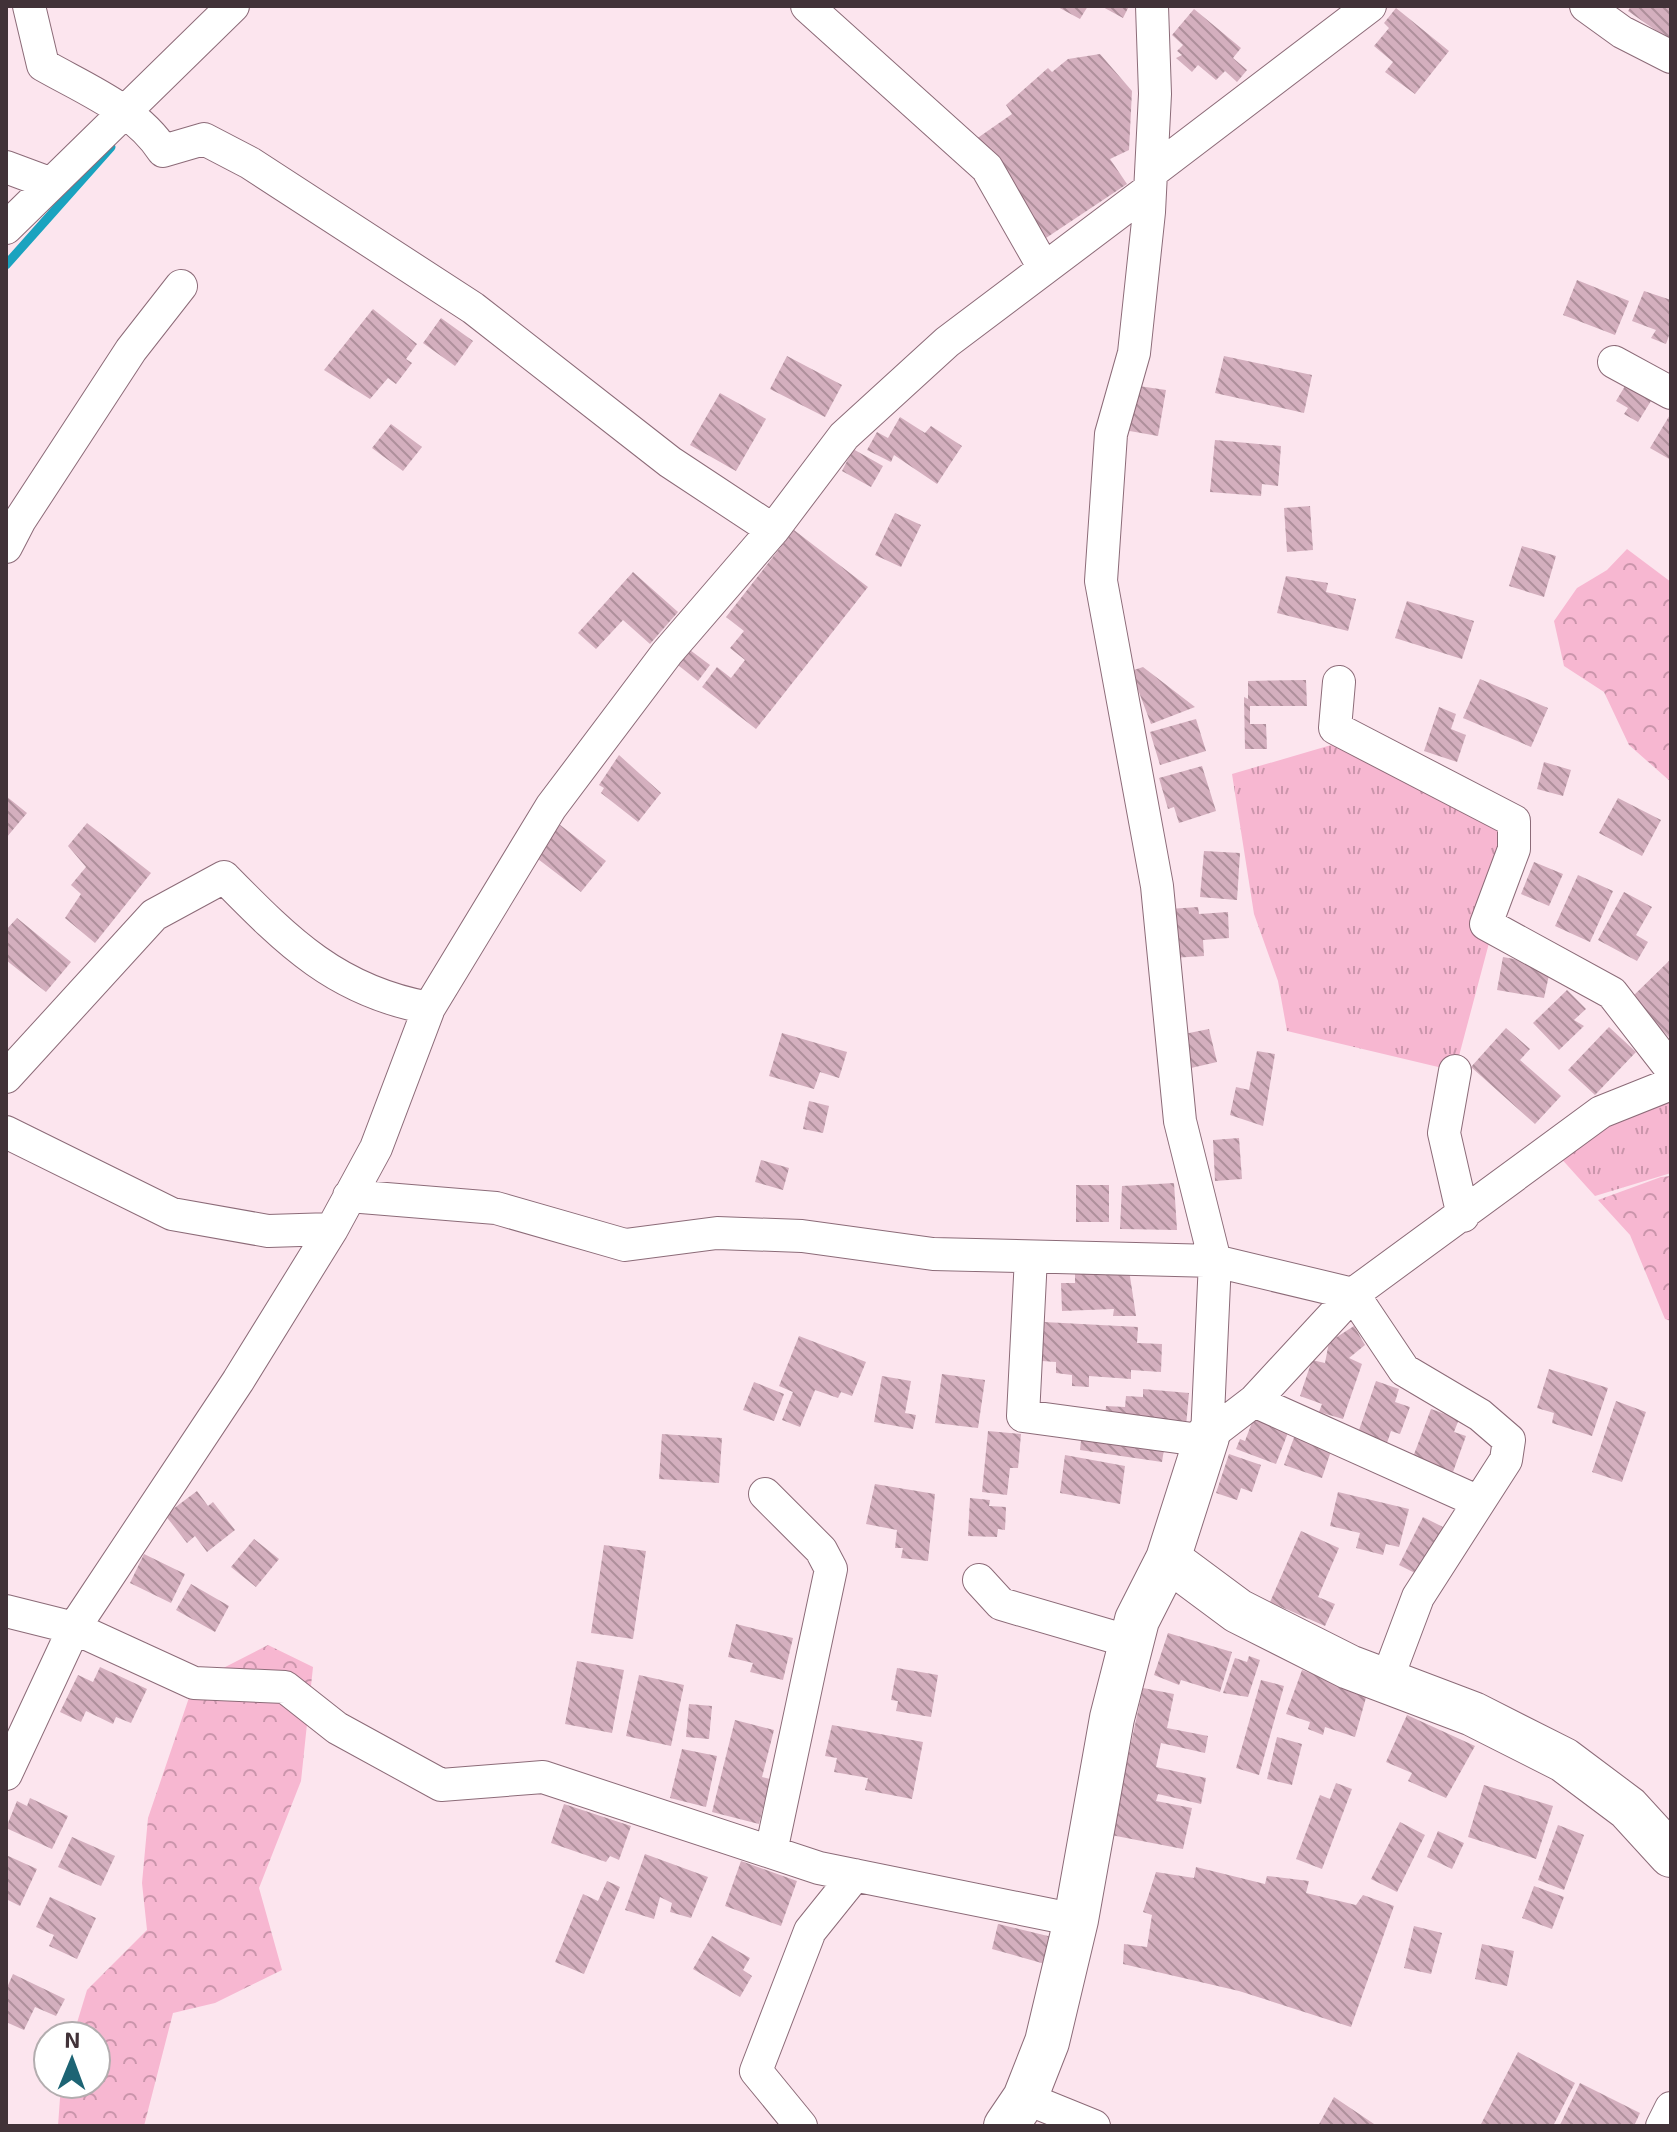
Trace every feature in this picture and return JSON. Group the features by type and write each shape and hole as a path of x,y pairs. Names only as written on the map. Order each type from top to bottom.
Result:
{"street":[{"path":"29,6 43,65 124,111 156,140 163,151 204,139 250,163 473,308 670,462 773,530"},
{"path":"6,228 233,6"},
{"path":"807,6 987,168 1044,268"},
{"path":"1094,2126 1015,2112 1047,2042 1076,1920 1112,1718 1131,1642 1137,1620 1168,1559 1207,1439 1213,1381 1215,1261 1180,1121 1157,886 1101,581 1111,434 1134,353 1151,181 1155,94 1152,6"},
{"path":"6,1774 74,1628 238,1381 332,1229 376,1148 429,1008 551,807 667,653 773,530 844,436 947,342 1370,6"},
{"path":"1586,6 1622,32 1671,57"},
{"path":"6,167 49,183"},
{"path":"6,547 20,520 131,350 181,286"},
{"path":"1614,362 1671,393"},
{"path":"1339,682 1335,728 1514,821 1514,849 1486,924 1612,993 1671,1069"},
{"path":"6,1077 154,915 224,877 283,936 344,981 399,1003 429,1008"},
{"path":"1455,1071 1444,1133 1463,1216"},
{"path":"1031,1257 1023,1416 1207,1439 1254,1401 1353,1294 1601,1112 1671,1084"},
{"path":"6,1132 172,1214 268,1231 332,1229"},
{"path":"349,1196 496,1208 625,1245 717,1233 802,1236 933,1254 1215,1261 1353,1294 1404,1370 1480,1415 1509,1440 1506,1460 1418,1597 1386,1682"},
{"path":"1254,1401 1479,1502"},
{"path":"765,1494 821,1550 831,1569 771,1852"},
{"path":"1168,1559 1238,1611 1386,1682 1473,1714 1564,1760 1628,1808 1671,1855"},
{"path":"979,1580 1001,1604 1131,1642"},
{"path":"6,1611 74,1628 194,1683 285,1687 337,1728 441,1785 543,1777 819,1868 1076,1920"},
{"path":"801,2126 756,2071 810,1931 855,1875"},
{"path":"1662,2126 1671,2108"}],"green space":[{"path":"1627,549 1671,582 1671,782 1629,745 1604,692 1564,666 1554,621 1577,588 1607,570"},
{"path":"1338,743 1476,799 1514,849 1455,1071 1287,1031 1278,981 1254,914 1232,774"},
{"path":"1671,1086 1671,1173 1595,1196 1558,1155"},
{"path":"1671,1176 1671,1321 1665,1319 1630,1235 1598,1200"},
{"path":"268,1645 313,1667 301,1781 259,1888 282,1970 215,2003 173,2013 144,2126 58,2126 60,2100 112,2100 112,2020 78,2020 87,1990 147,1930 142,1883 148,1818 194,1683"}],"building":[{"path":"1056,6 1088,6 1080,19"},
{"path":"1101,6 1129,6 1123,18"},
{"path":"1631,6 1671,6 1671,41 1628,11"},
{"path":"1396,8 1449,51 1415,94 1385,72 1393,62 1374,46 1389,28 1384,23"},
{"path":"1194,9 1241,48 1233,58 1247,70 1237,82 1225,71 1216,80 1198,65 1192,72 1176,58 1182,55 1177,51 1183,45 1172,35"},
{"path":"1100,54 1132,91 1129,150 1110,159 1127,184 1043,240 969,144 1012,114 1006,105 1048,68 1052,72 1068,59"},
{"path":"1577,280 1629,301 1615,335 1563,315"},
{"path":"1644,291 1671,300 1671,330 1666,344 1651,338 1656,330 1632,321"},
{"path":"373,309 417,344 406,359 412,363 396,384 388,378 370,399 324,370"},
{"path":"441,318 473,341 455,366 423,343"},
{"path":"787,356 842,385 825,417 770,389"},
{"path":"1224,356 1312,375 1304,413 1215,393"},
{"path":"1628,381 1654,396 1638,422 1624,414 1628,408 1616,401"},
{"path":"1132,385 1166,390 1158,436 1124,430"},
{"path":"720,393 766,419 736,471 690,445"},
{"path":"1671,413 1671,460 1650,448"},
{"path":"900,417 925,433 931,426 962,446 937,484 894,455 891,462 867,450 877,432 888,438"},
{"path":"391,424 422,447 403,471 372,448"},
{"path":"1215,440 1281,446 1278,486 1262,484 1261,496 1210,492"},
{"path":"853,449 883,466 871,487 842,471"},
{"path":"1310,506 1313,550 1287,552 1284,508"},
{"path":"895,513 921,525 901,567 875,555"},
{"path":"794,530 868,587 756,729 702,687 717,667 731,678 745,660 730,648 744,631 726,617"},
{"path":"1522,546 1556,556 1544,597 1509,586"},
{"path":"633,572 678,612 650,644 623,620 596,649 578,633"},
{"path":"1286,576 1328,583 1326,592 1356,599 1348,631 1277,613"},
{"path":"1407,601 1474,621 1462,659 1395,638"},
{"path":"690,650 710,665 698,681 678,665"},
{"path":"1143,667 1195,707 1151,724 1131,671"},
{"path":"1480,679 1548,708 1531,747 1463,718"},
{"path":"1306,680 1307,706 1250,706 1250,724 1266,724 1267,749 1245,749 1244,697 1248,699 1248,681"},
{"path":"1439,707 1456,714 1451,729 1466,735 1457,762 1424,751"},
{"path":"1196,719 1206,751 1160,765 1150,732"},
{"path":"619,755 661,793 638,822 601,793 604,788 599,785"},
{"path":"1544,762 1571,770 1563,796 1537,789"},
{"path":"1202,766 1216,811 1179,823 1174,807 1168,809 1159,778"},
{"path":"6,796 27,813 6,838"},
{"path":"1618,798 1661,820 1642,856 1599,833"},
{"path":"87,823 151,873 95,943 65,918 81,894 71,885 86,867 68,846"},
{"path":"559,824 606,861 581,892 534,856"},
{"path":"1204,851 1240,853 1237,900 1200,897"},
{"path":"1534,862 1563,874 1549,906 1521,894"},
{"path":"1578,875 1613,891 1590,942 1555,926"},
{"path":"1624,892 1652,907 1636,935 1648,942 1637,961 1598,940"},
{"path":"1198,907 1199,914 1228,912 1229,938 1203,940 1204,956 1172,958 1169,909"},
{"path":"17,918 71,962 46,992 6,960 6,930"},
{"path":"1503,957 1551,966 1544,998 1497,990"},
{"path":"1671,959 1671,1039 1630,999"},
{"path":"1567,990 1586,1009 1574,1020 1584,1026 1559,1050 1533,1023"},
{"path":"1609,1027 1636,1052 1595,1095 1568,1070"},
{"path":"1506,1028 1530,1049 1520,1060 1561,1096 1535,1124 1471,1067"},
{"path":"1209,1029 1217,1062 1191,1068 1184,1034"},
{"path":"782,1033 847,1052 839,1078 820,1072 814,1089 769,1076"},
{"path":"1257,1051 1275,1054 1263,1126 1230,1115 1236,1087 1249,1090"},
{"path":"809,1101 829,1106 823,1133 803,1129"},
{"path":"1239,1138 1242,1179 1215,1181 1213,1140"},
{"path":"761,1160 789,1168 783,1190 755,1182"},
{"path":"1174,1183 1177,1230 1120,1229 1122,1186"},
{"path":"1076,1185 1109,1185 1109,1222 1076,1222"},
{"path":"1129,1270 1136,1316 1113,1316 1114,1309 1062,1311 1061,1283 1075,1283 1075,1271"},
{"path":"1044,1322 1138,1327 1137,1343 1162,1344 1161,1372 1131,1370 1131,1379 1089,1376 1089,1387 1072,1386 1072,1375 1056,1373 1056,1362 1042,1361"},
{"path":"1354,1326 1365,1345 1349,1358 1362,1364 1343,1419 1319,1412 1322,1404 1300,1396 1312,1360 1325,1363 1329,1342"},
{"path":"799,1336 866,1362 852,1396 841,1392 838,1398 815,1390 800,1427 782,1420 793,1392 779,1386"},
{"path":"1549,1369 1608,1388 1592,1436 1552,1423 1554,1413 1537,1408"},
{"path":"942,1374 985,1380 978,1428 935,1423"},
{"path":"882,1376 911,1381 905,1413 916,1415 913,1429 874,1422"},
{"path":"1376,1381 1399,1389 1395,1402 1410,1407 1400,1434 1391,1431 1386,1446 1357,1436"},
{"path":"754,1382 784,1394 774,1421 743,1410"},
{"path":"1143,1389 1189,1393 1186,1426 1105,1418 1106,1406 1125,1407 1126,1396 1143,1397"},
{"path":"1616,1401 1646,1412 1622,1482 1592,1472"},
{"path":"1431,1409 1459,1419 1454,1432 1466,1436 1453,1472 1413,1457"},
{"path":"1254,1417 1289,1430 1276,1464 1236,1449 1240,1439 1245,1441"},
{"path":"988,1431 1021,1434 1018,1468 1010,1468 1007,1495 982,1492"},
{"path":"1082,1431 1165,1443 1162,1462 1080,1450"},
{"path":"1296,1432 1333,1445 1322,1478 1284,1465"},
{"path":"662,1434 722,1438 719,1483 659,1479"},
{"path":"1229,1454 1261,1465 1252,1492 1241,1488 1237,1500 1216,1493"},
{"path":"1065,1455 1125,1466 1120,1504 1060,1493"},
{"path":"875,1484 935,1494 928,1561 901,1558 903,1548 895,1548 897,1530 866,1524"},
{"path":"197,1491 208,1506 213,1502 235,1530 207,1552 195,1536 187,1543 165,1515"},
{"path":"1338,1492 1409,1509 1399,1547 1386,1544 1383,1555 1356,1548 1360,1533 1330,1526"},
{"path":"970,1498 990,1500 989,1506 1006,1507 1005,1530 998,1529 997,1537 968,1536"},
{"path":"1423,1517 1447,1529 1423,1577 1399,1565"},
{"path":"1301,1531 1339,1548 1318,1597 1335,1604 1325,1626 1270,1602"},
{"path":"254,1539 279,1559 256,1587 231,1567"},
{"path":"604,1545 646,1551 633,1639 591,1633"},
{"path":"144,1554 185,1574 171,1603 130,1583"},
{"path":"191,1584 229,1606 215,1632 176,1610"},
{"path":"736,1624 793,1638 783,1680 750,1672 753,1663 728,1657"},
{"path":"1168,1633 1232,1652 1220,1692 1181,1680 1179,1685 1154,1675"},
{"path":"1249,1656 1260,1660 1248,1697 1223,1693 1235,1658 1247,1662"},
{"path":"577,1661 624,1670 612,1733 565,1724"},
{"path":"100,1667 147,1689 131,1723 116,1717 113,1724 86,1711 81,1722 60,1712 78,1675 93,1682"},
{"path":"897,1668 938,1675 931,1717 896,1711 898,1701 891,1700"},
{"path":"1302,1670 1367,1694 1355,1737 1325,1727 1323,1735 1308,1729 1310,1722 1286,1714"},
{"path":"639,1675 684,1685 671,1746 626,1736"},
{"path":"1261,1680 1284,1686 1259,1775 1236,1768"},
{"path":"1143,1688 1174,1694 1167,1728 1208,1736 1205,1753 1161,1743 1156,1767 1206,1778 1201,1804 1158,1794 1156,1801 1192,1808 1183,1849 1111,1835"},
{"path":"689,1704 712,1706 709,1739 686,1737"},
{"path":"1407,1715 1475,1746 1446,1798 1408,1781 1412,1773 1386,1762"},
{"path":"735,1720 774,1730 762,1777 770,1779 759,1824 712,1812"},
{"path":"832,1725 923,1742 912,1799 865,1790 868,1778 834,1772 837,1758 825,1756"},
{"path":"1277,1737 1302,1744 1292,1785 1267,1779"},
{"path":"682,1749 717,1756 706,1807 670,1798"},
{"path":"1336,1783 1352,1789 1322,1869 1296,1859 1320,1795 1330,1799"},
{"path":"1484,1785 1553,1806 1536,1859 1468,1837"},
{"path":"30,1798 68,1816 52,1849 6,1828 17,1801 27,1806"},
{"path":"564,1804 631,1826 619,1860 610,1856 606,1862 551,1843"},
{"path":"1400,1822 1425,1835 1397,1892 1371,1879"},
{"path":"1558,1825 1584,1835 1564,1890 1538,1880"},
{"path":"1438,1831 1464,1843 1452,1869 1427,1857"},
{"path":"72,1837 115,1856 101,1886 58,1867"},
{"path":"645,1854 708,1877 691,1918 670,1912 672,1903 660,1897 654,1919 625,1910"},
{"path":"6,1855 37,1869 20,1906 6,1899"},
{"path":"741,1861 797,1881 781,1926 725,1906"},
{"path":"1196,1867 1265,1884 1267,1876 1309,1881 1306,1893 1356,1905 1363,1895 1394,1906 1351,2027 1239,1991 1123,1964 1124,1944 1147,1947 1152,1915 1143,1912 1156,1872 1194,1878"},
{"path":"607,1881 620,1887 584,1974 555,1962 583,1894 598,1901"},
{"path":"1534,1886 1564,1897 1552,1929 1522,1918"},
{"path":"50,1897 96,1918 77,1959 49,1946 54,1935 36,1927"},
{"path":"998,1924 1052,1937 1045,1964 992,1949"},
{"path":"1414,1926 1442,1933 1431,1974 1404,1968"},
{"path":"712,1936 750,1958 743,1970 752,1976 740,1997 693,1969"},
{"path":"1482,1944 1514,1951 1507,1986 1475,1979"},
{"path":"13,1974 65,1999 56,2016 35,2007 24,2030 6,2022 6,1990"},
{"path":"1518,2052 1575,2083 1553,2126 1480,2126"},
{"path":"1580,2083 1640,2113 1634,2126 1560,2125"},
{"path":"1334,2097 1377,2126 1318,2126"}],"waterway":[{"path":"6,265 111,147"}]}
